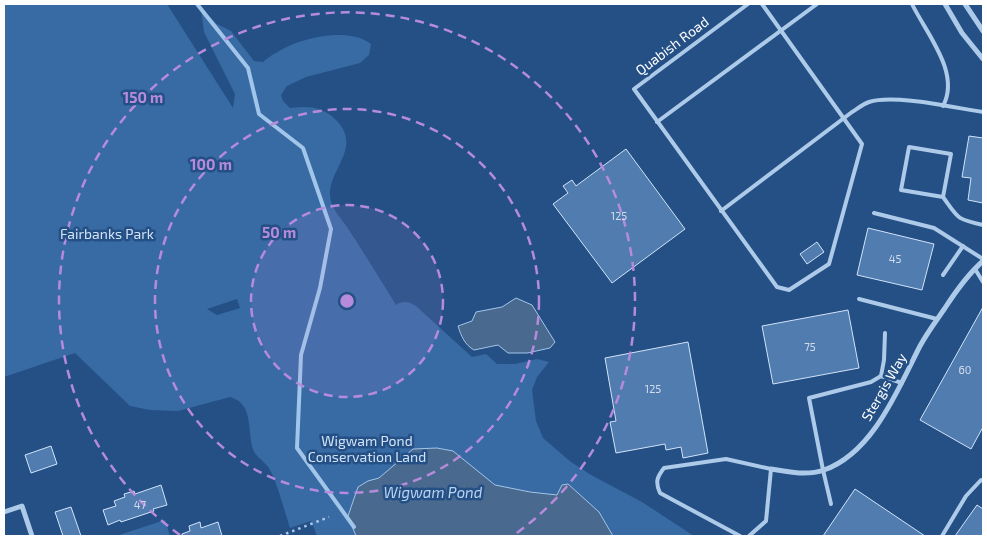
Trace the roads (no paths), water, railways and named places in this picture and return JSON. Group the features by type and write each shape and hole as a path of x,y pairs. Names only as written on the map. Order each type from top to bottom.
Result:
{"street":[{"path":"945,4 962,33 983,59"},
{"path":"965,4 983,31"},
{"name":"Stergis Way","path":"771,469 806,473 823,470 837,464 852,453 880,421 902,383 920,345 956,291 983,260"},
{"path":"4,512 22,506 32,536"}],"lane":[{"name":"Quabish Road","path":"657,122 634,89 748,4"},
{"path":"762,4 781,31 862,144 829,264 789,290 777,287 657,122 781,31 817,4"},
{"path":"912,4 946,67 948,98 943,106"},
{"path":"721,211 868,102 903,100 983,112"},
{"path":"943,197 901,190 909,147 951,154 943,197 956,217 964,221 983,225"},
{"path":"874,213 934,228 983,260"},
{"path":"943,275 963,246"},
{"path":"975,269 983,282"},
{"path":"859,299 937,319"},
{"path":"831,504 809,398 871,382 881,376 884,360 885,333"},
{"path":"881,376 902,383"},
{"path":"740,536 660,493 656,484 658,475 664,468 726,459 771,469 766,521 749,536"},
{"path":"942,536 966,496 983,481"}],"water":[{"path":"516,298 532,305 555,342 550,348 527,353 508,353 498,345 474,350 468,346 458,326 472,321 476,312 502,307"},
{"name":"Wigwam Pond","path":"437,448 453,451 495,485 557,495 562,485 568,484 599,512 613,536 356,536 348,516 358,487 368,481 379,478 413,449"}],"waterway":[{"path":"197,4 248,68 259,114 303,148 331,229 320,288 301,355 297,448 354,527"}],"park label":[{"name":"Fairbanks Park","path":"107,234"},
{"name":"Wigwam Pond Conservation Land","path":"367,450"}]}
